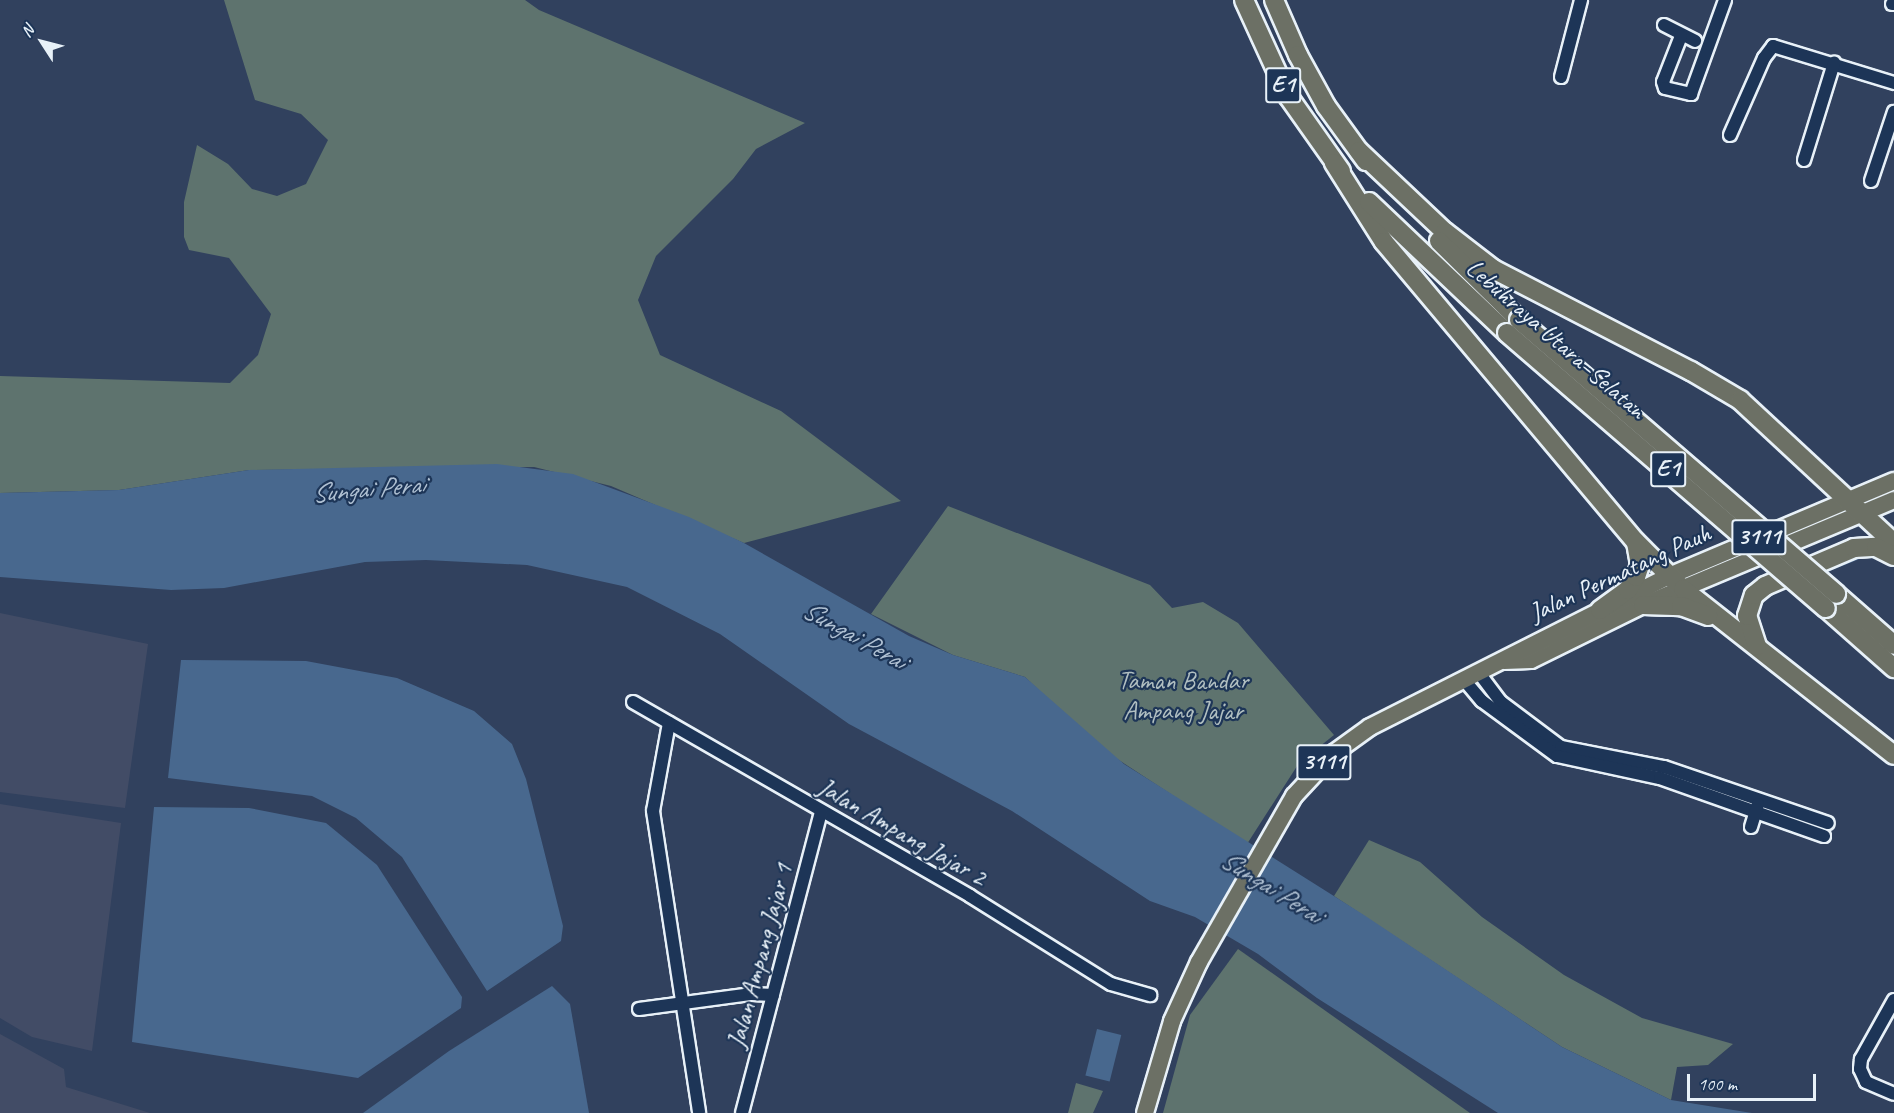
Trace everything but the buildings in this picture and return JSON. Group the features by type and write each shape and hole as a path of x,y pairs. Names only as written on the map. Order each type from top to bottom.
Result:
{"highway":[{"name":"Lebuhraya Utara–Selatan","path":"1244,0 1288,96 1334,163 1386,222 1513,327 1831,601 1894,645"},
{"name":"Lebuhraya Utara–Selatan","path":"1274,0 1298,55 1359,151 1404,207 1513,327"},
{"path":"1359,151 1444,232 1493,269 1719,387 1761,416 1894,543"},
{"path":"1334,163 1384,242 1636,542 1683,589 1894,755"},
{"path":"1600,610 1628,590 1636,577 1641,565 1636,542"},
{"path":"1758,647 1747,616 1750,601 1759,590 1854,548 1876,547 1894,556"},
{"name":"Lebuhraya Utara–Selatan","path":"1831,601 1894,668"},
{"path":"1642,605 1681,606 1724,621"}],"main road":[{"name":"Jalan Permatang Pauh","path":"1145,1113 1181,998 1263,845 1294,796 1334,753 1370,727 1504,661 1523,646 1669,576 1894,481"},
{"name":"Jalan Permatang Pauh","path":"1504,661 1531,660 1642,605 1894,500"}],"street":[{"path":"1561,77 1581,0"},
{"path":"1681,36 1663,82 1665,88 1691,94 1725,0"},
{"path":"1664,25 1681,36 1695,41"},
{"path":"1730,135 1764,58 1773,46 1894,83"},
{"path":"1804,160 1834,63"},
{"path":"1871,181 1894,112"},
{"path":"1472,677 1561,747 1760,798 1826,830 1755,812 1662,773"},
{"name":"Jalan Ampang Jajar 2","path":"633,702 969,896 1111,984 1150,995"},
{"path":"669,723 653,811 699,1113"},
{"path":"1751,826 1760,798"},
{"name":"Jalan Ampang Jajar 1","path":"742,1113 821,811"},
{"path":"639,1009 773,994"},
{"path":"1894,1000 1861,1059 1860,1069 1866,1082 1894,1094"}],"shaded area":[{"path":"0,613 148,644 125,808 0,792"},
{"path":"0,804 121,823 92,1051 32,1037 0,1018"},
{"path":"0,1034 64,1069 66,1087 150,1113 0,1113"}],"green space":[{"path":"224,0 525,0 539,10 805,123 756,149 733,179 656,256 638,300 660,355 781,411 901,501 744,543 611,486 534,467 249,470 119,490 0,493 0,376 230,383 258,355 271,314 229,258 189,250 184,237 184,202 197,145 228,164 252,189 277,196 306,184 328,140 301,114 255,100"},
{"name":"Taman Bandar Ampang Jajar","path":"948,506 1150,585 1172,608 1203,602 1238,623 1334,735 1299,763 1247,844 1099,747 1025,677 953,655 871,614"},
{"path":"1369,840 1420,862 1482,917 1564,975 1642,1018 1733,1044 1708,1065 1677,1067 1671,1100 1562,1047 1334,896"},
{"path":"1238,949 1470,1113 1163,1113 1190,1015"},
{"path":"1076,1083 1103,1091 1093,1113 1068,1113"}],"water":[{"name":"Sungai Perai","path":"497,464 573,474 689,517 744,543 909,636 953,655 1025,677 1124,764 1364,915 1562,1047 1671,1100 1752,1113 1498,1113 1317,998 1258,954 1195,917 1150,901 1012,811 849,724 720,634 627,587 527,565 426,560 365,562 224,588 171,590 0,577 0,493 119,490 249,470"},
{"path":"181,660 306,661 397,678 474,711 512,744 526,779 563,926 561,941 487,991 402,857 356,818 312,796 168,778"},
{"path":"154,807 249,808 326,823 377,865 462,997 461,1008 358,1078 132,1042"},
{"path":"552,986 570,1004 589,1113 363,1113 449,1051"},
{"path":"1097,1029 1121,1035 1110,1082 1085,1076"}],"waterway":[{"path":"1827,571 1864,556 1878,558"}]}
